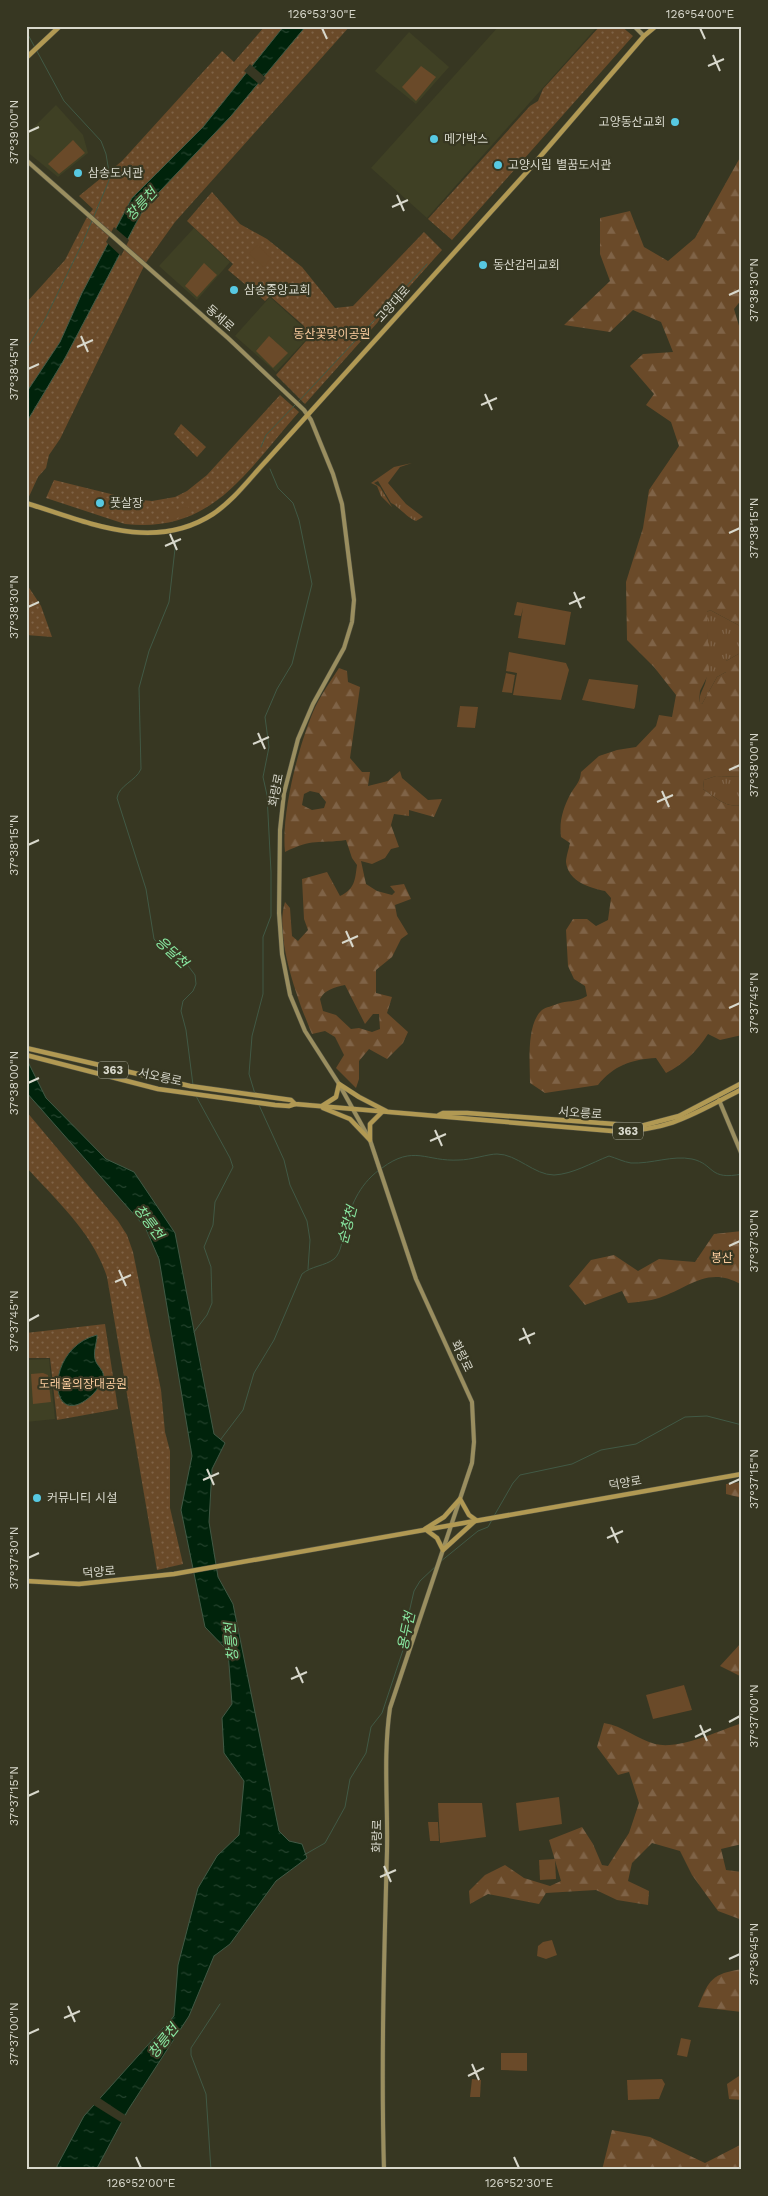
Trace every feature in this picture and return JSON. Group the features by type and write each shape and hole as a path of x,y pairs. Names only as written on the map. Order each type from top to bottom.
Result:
{"main road":[{"path":"26,58 60,26"},
{"name":"고양대로","path":"26,503 124,532 153,534 179,530 195,524 224,505 526,172 644,36 656,26"},
{"path":"635,28 644,36"},
{"name":"동세로","path":"26,160 285,392 307,414"},
{"name":"화랑로","path":"307,414 333,474 342,504 354,600 352,622 344,648 313,704 298,739 284,793 280,830 279,913 282,954 290,995 313,1046 339,1084 370,1140 416,1279 472,1402 474,1442 472,1463 390,1708 386,1738 388,1812 382,2049 384,2170"},
{"name":"서오릉로","path":"26,1048 190,1086 262,1098 291,1100 295,1104"},
{"name":"서오릉로","path":"26,1055 158,1088 262,1104 289,1106 295,1104 438,1115 442,1118 636,1131 665,1126 742,1089"},
{"name":"서오릉로","path":"438,1115 443,1112 641,1126 671,1119 742,1083"},
{"path":"320,1106 336,1097 339,1084 385,1111 370,1124 370,1140"},
{"path":"717,1096 742,1156"},
{"path":"320,1106 350,1119 370,1140"},
{"name":"덕양로","path":"476,1520 742,1474"},
{"path":"425,1529 444,1517 460,1498 469,1515 476,1520"},
{"path":"425,1529 476,1520"},
{"path":"425,1529 437,1538 442,1552 476,1520"},
{"name":"덕양로","path":"26,1581 79,1584 174,1574 425,1529"}],"shaded area":[{"path":"499,26 598,26 427,218 371,168"},
{"path":"409,32 449,67 416,104 375,71"},
{"path":"56,105 83,135 88,153 58,177 26,151 26,135"},
{"path":"194,228 230,262 197,300 159,266"},
{"path":"270,297 303,327 305,341 276,372 235,336"},
{"path":"49,1359 55,1419 26,1422 26,1360"}],"green space":[{"path":"265,26 350,26 175,222 145,264 60,439 49,455 46,468 38,477 26,503 26,303 65,260 93,209 79,196 122,161 222,51 234,62"},
{"path":"600,26 621,26 633,36 452,240 428,219 530,106 538,101 543,89"},
{"path":"421,66 436,77 416,101 402,87"},
{"path":"73,140 85,153 59,174 48,164"},
{"path":"742,154 742,299 734,309 742,336 742,627 710,610 707,612 709,673 700,691 699,702 702,704 717,677 726,672 726,661 742,652 742,777 716,776 704,780 703,789 726,804 742,805 742,1035 720,1040 708,1034 690,1056 679,1066 666,1073 656,1058 639,1060 617,1068 598,1085 545,1093 530,1083 530,1044 533,1024 542,1010 587,996 585,986 574,979 568,966 566,930 573,919 587,919 596,926 608,920 611,898 605,891 581,883 571,875 566,862 570,843 561,837 561,820 564,809 579,781 581,772 599,756 617,750 636,747 656,726 659,715 672,717 676,695 654,667 627,640 626,582 643,528 649,490 679,446 671,422 646,405 654,394 630,366 643,354 673,352 661,322 633,310 610,332 564,325 610,281 600,254 600,218 630,211 644,247 668,261 695,238"},
{"name":"동산꽃맞이공원","path":"212,192 240,224 267,239 302,267 335,308 353,306 424,232 442,250 305,404 276,375 306,341 304,326 270,296 265,301 228,270 233,264 187,221"},
{"path":"257,245 271,258 264,267 249,254"},
{"path":"204,263 217,275 197,297 185,286"},
{"path":"269,336 288,353 273,368 256,351"},
{"path":"280,395 299,412 244,476 226,493 205,508 182,519 156,524 125,524 46,498 54,480 131,499 152,501 175,497 187,491 207,475"},
{"path":"181,424 206,447 197,457 174,434"},
{"path":"412,463 400,467 388,483 406,504 423,517 416,521 391,503 378,481 374,483 380,487 392,507 381,496 377,486 371,483 394,467"},
{"name":"풋살장","path":"93,494 112,500 115,509 110,512 89,508 87,499"},
{"path":"175,506 177,510 188,506 191,514 170,520 167,509"},
{"path":"26,583 41,606 52,637 26,635"},
{"path":"517,602 571,612 565,645 518,638 523,608 521,616 514,615"},
{"path":"710,610 742,627 742,652 726,661 726,672 717,677 702,704 699,703 707,673 707,612"},
{"path":"509,652 566,663 569,670 561,700 513,695 517,673 506,671"},
{"path":"339,668 347,671 348,682 360,687 350,758 362,772 370,772 368,786 388,781 400,771 402,778 428,800 442,799 434,817 409,810 409,816 394,814 391,825 399,847 391,849 385,858 372,864 361,861 366,884 377,891 392,895 395,892 390,886 404,884 411,899 395,905 397,916 408,934 401,939 392,957 376,970 376,993 392,997 387,1013 408,1032 403,1043 387,1059 369,1049 359,1061 359,1079 356,1088 336,1068 344,1055 335,1037 325,1031 312,1034 294,987 289,968 285,950 282,916 285,902 290,908 292,936 298,941 308,930 304,919 302,879 327,872 340,896 349,890 356,875 357,865 352,858 346,840 309,843 285,852 284,837 288,800 296,762 313,712","holes":["310,791 319,793 326,802 324,808 312,810 302,805 304,794","345,985 365,1024 373,1014 379,1014 380,1029 372,1032 359,1028 351,1029 336,1015 323,1011 320,999 324,993 330,989"]},
{"path":"506,673 515,675 512,693 502,692"},
{"path":"589,679 638,685 634,709 582,700"},
{"path":"460,706 478,707 475,728 457,727"},
{"path":"716,776 742,777 742,805 726,804 703,789 704,780"},
{"path":"26,1111 118,1221 127,1235 133,1252 161,1390 165,1432 170,1451 170,1508 183,1564 157,1570 107,1277 93,1246 73,1218 26,1167"},
{"name":"봉산","path":"742,1231 742,1285 730,1279 709,1278 699,1280 670,1294 651,1300 628,1303 622,1291 585,1305 569,1286 591,1260 614,1255 638,1271 659,1259 695,1262 714,1234"},
{"name":"도래울의장대공원","path":"105,1324 118,1409 57,1420 50,1358 26,1358 26,1333"},
{"path":"43,1373 48,1375 51,1402 33,1404 31,1374"},
{"path":"742,1482 742,1498 726,1494 726,1484"},
{"path":"742,1642 742,1677 720,1666"},
{"path":"684,1685 692,1710 653,1719 646,1695"},
{"path":"604,1723 648,1742 665,1745 699,1739 742,1723 742,1844 721,1849 726,1870 742,1872 742,1920 718,1911 692,1875 680,1851 652,1843 632,1863 628,1881 649,1891 648,1905 617,1900 596,1890 546,1893 539,1904 488,1894 470,1904 469,1891 485,1875 505,1865 524,1878 550,1886 561,1881 549,1840 582,1827 593,1844 602,1865 608,1866 629,1833 639,1803 629,1772 618,1775 597,1747"},
{"path":"559,1797 562,1824 519,1831 516,1803"},
{"path":"438,1803 482,1803 486,1837 440,1843"},
{"path":"428,1822 438,1822 439,1841 430,1841"},
{"path":"555,1859 556,1879 540,1880 539,1860"},
{"path":"552,1940 557,1955 546,1959 537,1956 538,1946 543,1942"},
{"path":"742,1969 742,2012 698,2007 705,1990 713,1979 724,1973"},
{"path":"681,2038 691,2040 687,2057 677,2055"},
{"path":"501,2053 527,2053 527,2071 501,2070"},
{"path":"742,2074 742,2100 729,2099 727,2084"},
{"path":"472,2079 481,2080 480,2097 470,2097"},
{"path":"662,2079 665,2084 659,2099 628,2100 627,2080"},
{"path":"612,2130 650,2137 705,2163 742,2144 742,2170 602,2170"}],"water":[{"name":"창릉천","path":"284,26 306,26 231,116 144,208 65,358 26,423 26,393 60,342 82,293 132,198 203,127"},
{"name":"창릉천","path":"26,1058 46,1098 106,1159 134,1172 175,1233 214,1434 225,1443 212,1469 209,1522 218,1577 233,1604 279,1831 289,1841 302,1844 307,1858 276,1881 230,1944 214,1956 189,2016 128,2110 96,2170 57,2170 57,2166 84,2116 174,2016 178,1965 198,1888 217,1856 239,1835 244,1781 224,1753 222,1718 232,1704 228,1651 205,1627 181,1510 192,1456 159,1259 145,1227 26,1092"},
{"path":"97,1335 94,1355 103,1374 102,1382 86,1400 73,1405 64,1403 59,1395 58,1382 61,1368 68,1354 80,1343"}],"pier":[{"path":"250,64 266,78 260,85 244,71"},
{"path":"114,227 129,240 121,256 106,242"},
{"path":"98,2097 128,2117 124,2124 92,2104"}],"waterway":[{"path":"26,31 64,101 101,141 106,154 110,178 83,242 45,319 26,350"},
{"path":"298,402 427,264"},
{"path":"261,447 266,435 295,405"},
{"path":"255,1094 249,1074 252,1036 263,994 263,937 271,916 267,795 263,777 269,747 265,717 277,689 292,664 312,584 299,520 293,503 278,488 270,469"},
{"name":"응달천","path":"176,540 169,602 149,651 139,688 141,769 121,790 117,798 146,889 154,939 160,946 186,963 195,975 196,984 193,991 183,1001 181,1011 186,1030 193,1085"},
{"name":"응달천","path":"194,1332 207,1315 212,1303 211,1267 204,1247 213,1225 215,1202 233,1167 196,1096"},
{"path":"259,1105 284,1160 290,1185 307,1221 310,1240 308,1269"},
{"name":"순창천","path":"382,1168 393,1161 412,1155 459,1160 497,1154 512,1157 539,1172 554,1175 575,1170 609,1156 631,1163 677,1158 692,1159 705,1164 717,1174 731,1176 742,1174"},
{"name":"순창천","path":"221,1439 243,1410 254,1373 274,1340 302,1274 337,1256 356,1197 379,1170"},
{"name":"용두천","path":"494,1516 513,1483 520,1475 572,1464 601,1450 636,1444 685,1417 707,1416 742,1425"},
{"name":"용두천","path":"440,1562 478,1531 488,1527 492,1520"},
{"name":"용두천","path":"304,1855 325,1843 345,1807 350,1779 366,1753 371,1727 382,1713 406,1641 408,1617 414,1591 420,1581 437,1565"},
{"path":"211,2170 206,2094 191,2055 191,2048 220,2004"}],"place":[{"name":"고양동산교회","path":"675,122"},
{"name":"메가박스","path":"434,139"},
{"name":"고양시립 별꿈도서관","path":"498,165"},
{"name":"삼송도서관","path":"78,173"},
{"name":"동산감리교회","path":"483,265"},
{"name":"삼송중앙교회","path":"234,290"},
{"name":"풋살장","path":"100,503"},
{"name":"커뮤니티 시설","path":"37,1498"}]}
